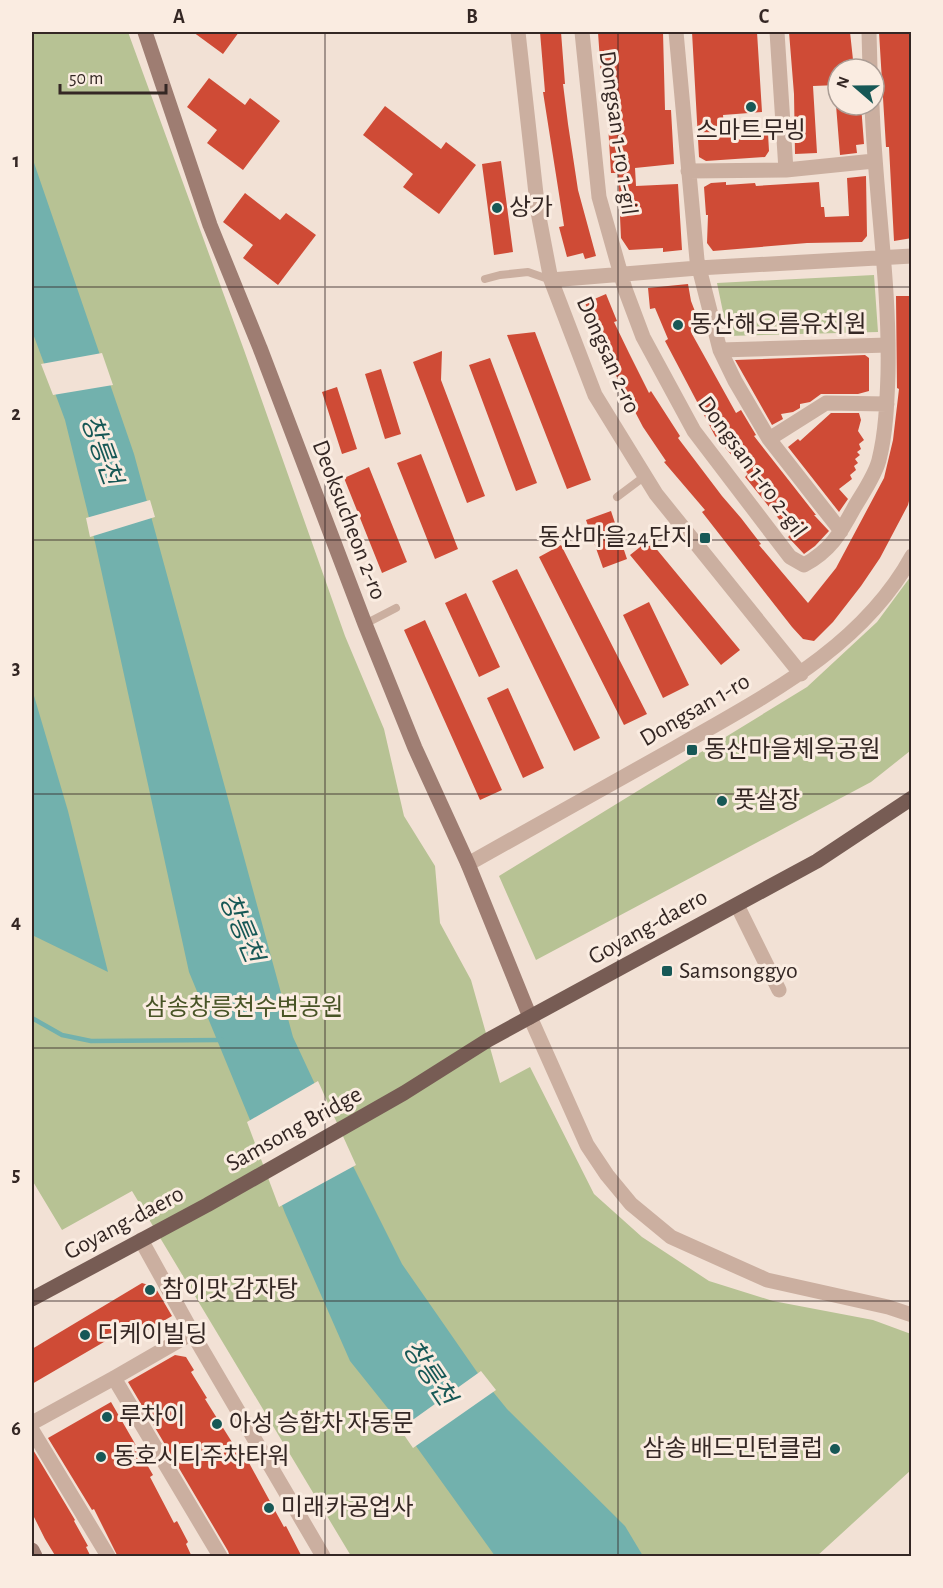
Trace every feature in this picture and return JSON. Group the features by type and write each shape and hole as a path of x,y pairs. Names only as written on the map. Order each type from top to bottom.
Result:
{"main road":[{"name":"Goyang-daero","path":"404,1093 488,1040 817,861 912,798"},
{"name":"Samsong Bridge","path":"207,1204 404,1093"},
{"name":"Goyang-daero","path":"32,1299 207,1204"}],"street":[{"name":"Deoksucheon 2-ro","path":"145,32 210,225 260,348 365,624 415,748 468,864 530,1017"},
{"name":"Dongsan 2-ro","path":"518,32 537,212 551,280 595,395 656,494 801,674"},
{"name":"Dongsan 1-ro 1-gil","path":"582,32 599,197 622,275"},
{"path":"676,32 698,268"},
{"path":"777,32 786,170"},
{"path":"869,32 870,57"},
{"path":"872,117 874,161 884,258"},
{"path":"688,171 786,170 874,161"},
{"path":"551,280 698,268 912,256"},
{"name":"Dongsan 1-ro 2-gil","path":"622,275 643,337 694,431 790,557 804,565 820,556 841,531 879,461 887,404 888,345 884,258"},
{"name":"Dongsan 1-ro 2-gil","path":"698,268 720,350 735,381 769,439 841,531"},
{"path":"720,350 888,345"},
{"path":"769,439 826,404 887,404"},
{"name":"Dongsan 1-ro","path":"468,864 801,674 870,615 897,582 912,556"},
{"path":"737,904 779,990"},
{"path":"530,1017 586,1145 631,1204 671,1237 767,1280 880,1305 912,1315"},
{"path":"141,1240 192,1333 323,1557"},
{"path":"32,1423 192,1333"},
{"path":"114,1378 220,1557"},
{"path":"32,1430 108,1557"},
{"path":"32,1550 35,1557"}],"lane":[{"path":"485,279 528,272 551,280"},
{"path":"617,497 645,476"},
{"path":"365,624 396,608"}],"green space":[{"name":"삼송창릉천수변공원","path":"32,32 128,32 345,636 384,729 404,816 435,866 440,923 471,980 500,1083 530,1067 594,1194 642,1237 709,1281 773,1301 873,1320 911,1334 911,1470 817,1556 351,1556 132,1191 62,1230 32,1180"},
{"path":"874,275 878,332 728,336 717,283"},
{"path":"911,576 912,748 910,751 871,782 536,960 499,876 807,687 877,622"}],"water":[{"name":"창릉천","path":"32,157 134,454 293,1037 402,1264 477,1372 507,1409 625,1526 643,1556 495,1556 398,1421 350,1361 285,1213 250,1120 189,972 95,542 65,420 32,331"},
{"path":"32,689 68,811 108,972 32,935"}],"pier":[{"path":"102,353 113,385 53,395 41,364"},
{"path":"150,500 155,517 90,537 86,518"},
{"path":"318,1081 356,1165 279,1207 247,1122"},
{"path":"481,1371 496,1390 413,1448 400,1429"}],"building":[{"path":"193,32 239,32 223,54"},
{"path":"540,32 561,32 565,84 563,84 578,190 596,256 585,259 583,253 567,257 559,227 564,226 543,92 545,92"},
{"path":"598,32 663,32 665,110 671,110 674,164 635,168 636,186 678,184 682,250 663,252 663,248 629,250 621,238 618,173 611,173 605,76 601,76"},
{"path":"692,32 757,32 762,112 723,115 725,137 768,134 769,151 765,157 706,161 699,157"},
{"path":"789,32 850,32 853,57 826,57 826,85 813,86 817,153 795,154 794,94"},
{"path":"879,32 912,32 912,238 894,241 889,147 886,147 884,117 886,117 886,57 881,57"},
{"path":"209,78 245,105 250,98 280,121 243,170 207,143 217,130 187,107"},
{"path":"385,106 441,149 446,142 476,165 439,214 403,187 413,174 363,135"},
{"path":"837,117 862,117 864,144 856,145 857,153 840,155"},
{"name":"상가","path":"501,161 513,252 494,255 482,164"},
{"path":"866,176 867,236 862,242 807,243 713,251 707,243 708,215 706,215 704,187 711,183 726,182 726,185 755,183 756,186 819,182 821,207 824,207 825,217 849,216 847,178"},
{"path":"245,193 280,220 286,213 316,235 278,285 243,258 253,245 223,222"},
{"path":"688,284 691,301 701,327 692,334 736,413 741,410 756,435 754,436 816,515 814,515 829,531 804,554 788,537 791,534 745,477 748,474 715,436 665,341 668,339 655,308 650,309 648,288"},
{"path":"606,294 617,321 614,322 649,393 651,391 680,436 678,438 761,544 759,545 808,603 836,568 884,478 893,440 899,389 897,388 896,296 912,296 912,489 908,505 880,558 861,586 833,622 814,641 803,639 792,627 702,512 705,510 664,462 666,461 643,427 612,368 585,303"},
{"path":"535,332 591,480 567,489 507,335"},
{"path":"442,351 441,380 485,496 467,503 413,362"},
{"path":"865,355 869,358 869,391 858,394 821,394 810,402 800,404 800,408 793,412 781,414 783,419 772,425 735,360"},
{"path":"490,358 537,483 516,491 469,365"},
{"path":"381,369 401,434 385,439 365,374"},
{"path":"337,387 357,449 342,454 322,392"},
{"path":"831,413 859,413 861,420 858,431 864,440 859,444 861,449 857,452 860,455 855,459 858,463 854,466 856,470 850,475 852,479 839,489 848,499 839,512 788,447 798,439 800,441"},
{"path":"421,454 458,549 435,559 397,463"},
{"path":"369,467 407,562 382,573 344,478"},
{"path":"611,511 627,559 603,568 586,520"},
{"path":"649,540 740,650 721,665 630,555"},
{"path":"561,545 647,714 624,725 539,557"},
{"path":"517,569 600,738 574,751 492,581"},
{"path":"466,593 500,667 479,677 445,603"},
{"path":"649,602 689,685 663,698 623,615"},
{"path":"425,620 502,790 480,800 404,630"},
{"path":"508,688 544,768 523,778 487,698"},
{"path":"142,1283 155,1287 172,1316 139,1335 133,1325 32,1384 32,1349"},
{"path":"175,1355 186,1357 194,1370 191,1372 207,1398 205,1399 245,1463 248,1461 302,1557 230,1557 128,1382"},
{"path":"111,1402 153,1475 150,1477 174,1523 177,1521 188,1542 186,1544 192,1557 118,1557 94,1509 92,1510 48,1438"},
{"path":"32,1448 75,1520 91,1557 56,1557 45,1539 32,1513"}],"waterway":[{"path":"32,1018 62,1035 91,1041 222,1040"}],"place":[{"name":"스마트무빙","path":"751,107"},
{"name":"상가","path":"497,208"},
{"name":"동산해오름유치원","path":"678,325"},
{"name":"동산마을24단지","path":"705,538"},
{"name":"동산마을체욱공원","path":"692,750"},
{"name":"풋살장","path":"722,801"},
{"name":"Samsonggyo","path":"667,971"},
{"name":"참이맛 감자탕","path":"150,1290"},
{"name":"디케이빌딩","path":"85,1335"},
{"name":"루차이","path":"107,1417"},
{"name":"아성 승합차 자동문","path":"217,1424"},
{"name":"삼송 배드민턴클럽","path":"835,1449"},
{"name":"동호시티주차타워","path":"101,1457"},
{"name":"미래카공업사","path":"269,1508"}]}
